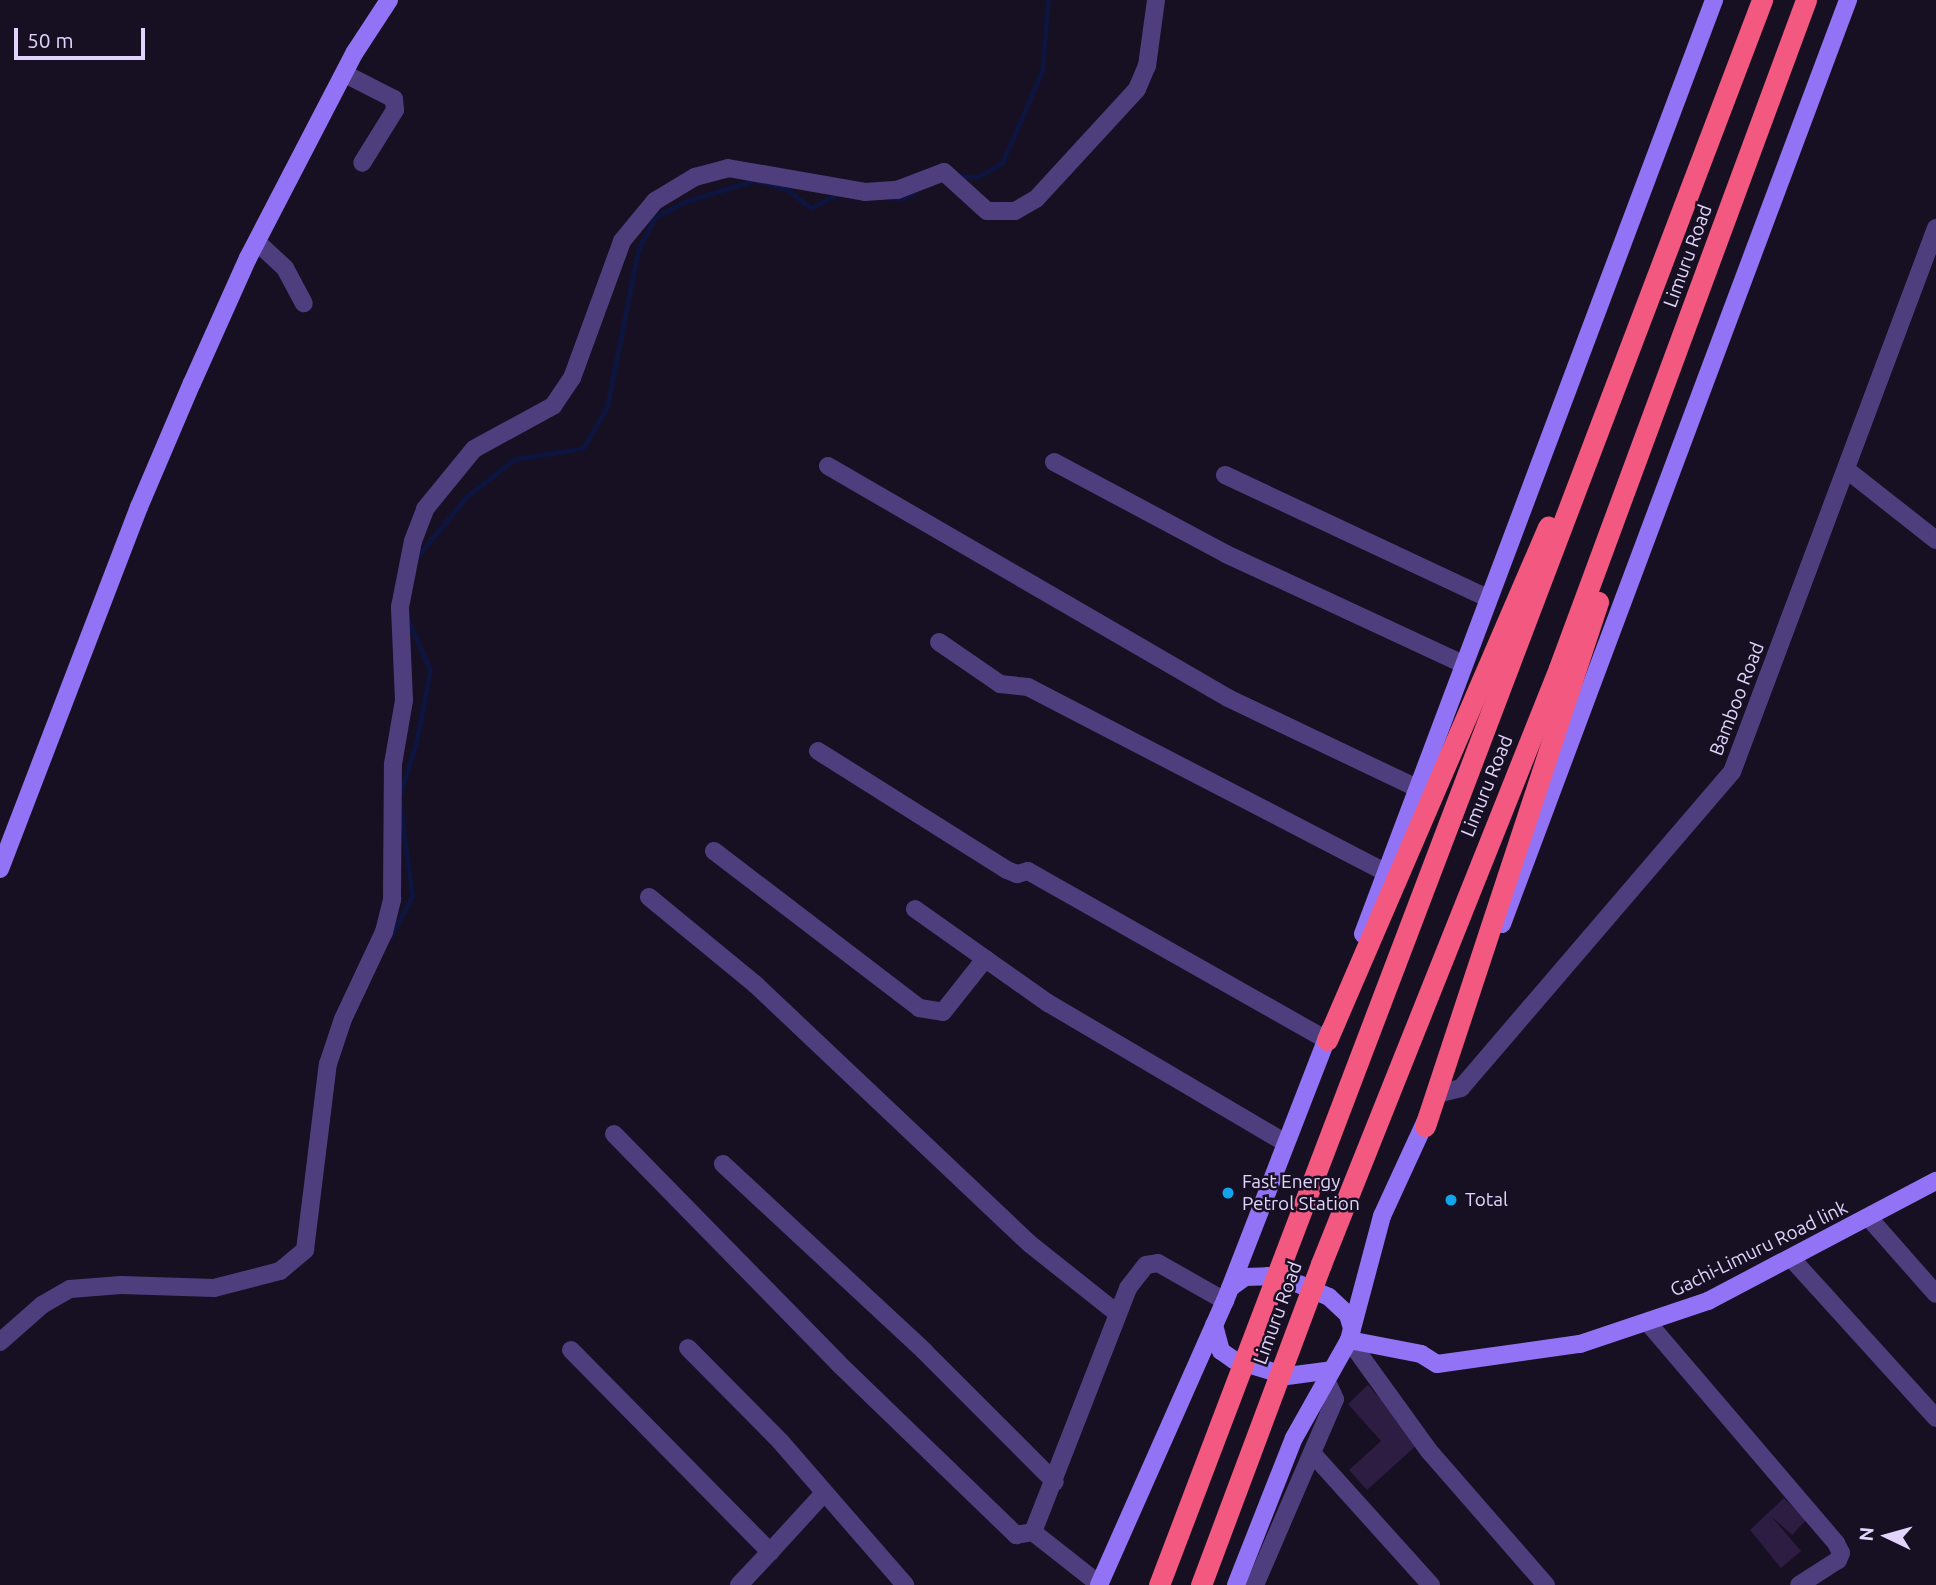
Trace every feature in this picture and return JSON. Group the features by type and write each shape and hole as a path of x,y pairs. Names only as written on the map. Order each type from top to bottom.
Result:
{"highway":[{"name":"Limuru Road","path":"1159,1585 1289,1250 1762,0"},
{"name":"Limuru Road","path":"1201,1585 1321,1264 1559,668 1806,0"},
{"path":"1326,1040 1663,261"},
{"path":"1424,1126 1710,264"}],"street":[{"path":"0,869 139,507 257,242 345,74 389,0"},
{"path":"0,1342 41,1305 71,1289 121,1285 214,1288 281,1271 305,1250 328,1064 343,1019 384,932 392,899 393,764 404,700 400,607 413,541 425,509 474,449 553,406 572,377 622,241 655,201 695,177 728,168 865,192 897,190 944,173 987,211 1015,211 1036,199 1137,89 1147,66 1156,0"},
{"path":"614,1134 838,1363 1016,1535 1033,1532 1099,1584 1227,1294 1326,1040 1487,598 1714,0"},
{"path":"1236,1585 1294,1438 1350,1334 1382,1216 1437,1094 1848,0"},
{"path":"345,74 394,99 395,110 362,163"},
{"name":"Bamboo Road","path":"1437,1094 1461,1088 1725,784 1847,470 1936,228"},
{"path":"257,242 285,268 304,303"},
{"path":"1054,463 1226,554 1463,664"},
{"path":"828,466 1228,698 1417,788"},
{"path":"1847,470 1936,540"},
{"path":"1225,475 1487,598"},
{"path":"939,642 1000,684 1028,687 1385,872"},
{"path":"818,751 1007,870 1017,874 1028,871 1326,1040"},
{"path":"714,851 909,1001 933,1014 943,1012 985,959"},
{"path":"649,897 756,985 1030,1244 1118,1314"},
{"path":"915,909 1048,1003 1284,1142"},
{"path":"723,1164 924,1351 1055,1482"},
{"name":"Gachi-Limuru Road link","path":"1350,1334 1421,1354 1437,1364 1580,1344 1649,1324 1708,1301 1936,1181"},
{"path":"1869,1218 1936,1294"},
{"path":"1791,1258 1936,1418"},
{"path":"1033,1532 1055,1482 1118,1314 1138,1273 1158,1263 1227,1294"},
{"path":"1227,1294 1245,1277 1268,1276 1301,1285 1329,1297 1348,1315 1350,1334 1429,1451 1546,1585"},
{"path":"1649,1324 1836,1543 1841,1553 1838,1560 1800,1585"},
{"path":"1214,1325 1221,1351 1234,1360 1287,1376 1329,1375"},
{"path":"688,1348 824,1493 905,1585"},
{"path":"571,1350 770,1552"},
{"path":"1255,1585 1335,1399 1329,1375"},
{"path":"1312,1453 1431,1585"},
{"path":"739,1585 824,1493"}],"building":[{"path":"1368,1385 1419,1443 1367,1490 1349,1470 1381,1441 1348,1404"},
{"path":"1784,1498 1806,1520 1792,1535 1771,1516 1801,1551 1781,1568 1750,1530"}],"waterway":[{"path":"956,176 977,177 1002,163 1042,71 1048,0"},
{"path":"416,558 467,496 515,459 583,448 607,407 638,250 655,217 684,202 755,180 788,190 810,208 837,194"},
{"path":"892,198 902,199 915,192"},
{"path":"400,794 417,739 430,670 408,620"},
{"path":"390,937 412,896 400,803"}],"place":[{"name":"Fast Energy Petrol Station","path":"1228,1193"},
{"name":"Total","path":"1451,1200"}]}
